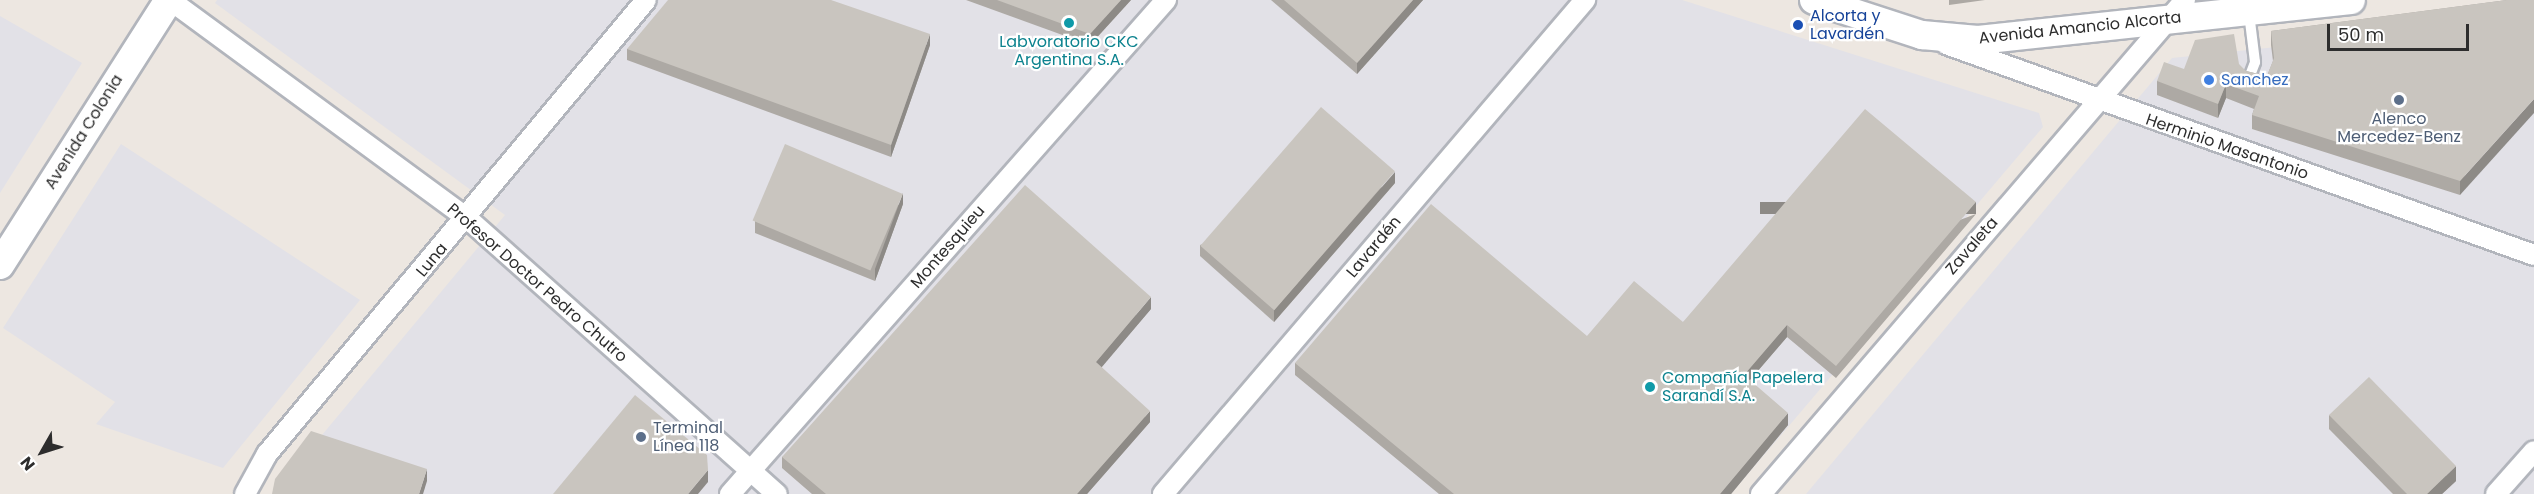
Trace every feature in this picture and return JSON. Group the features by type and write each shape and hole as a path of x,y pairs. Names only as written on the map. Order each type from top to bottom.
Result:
{"main road":[{"name":"Avenida Colonia","path":"0,265 170,0"},
{"name":"Avenida Amancio Alcorta","path":"1814,0 1922,35 1978,40 2173,7 2249,10 2312,2 2351,0"}],"street":[{"name":"Profesor Doctor Pedro Chutro","path":"170,0 467,218 777,494"},
{"name":"Luna","path":"245,494 267,454 467,218 646,0"},
{"name":"Montesquieu","path":"730,494 1166,0"},
{"name":"Lavardén","path":"1163,494 1585,0"},
{"name":"Zavaleta","path":"1761,494 2096,101 2173,7"},
{"name":"Herminio Masantonio","path":"1922,35 2096,101 2534,255"},
{"path":"2496,494 2534,451"}],"lane":[{"path":"2249,10 2254,62 2249,78"}],"shaded area":[{"path":"217,0 1682,0 2039,113 2043,127 1731,494 273,494 505,215 215,3"},
{"path":"0,16 82,63 0,193"},
{"path":"2534,20 2534,494 1806,494 2172,58"},
{"path":"121,144 360,300 223,468 96,424 115,402 3,328"}],"building":[{"path":"668,0 831,0 930,34 891,145 627,49"},
{"path":"997,0 1121,0 1090,34"},
{"path":"1284,0 1413,0 1357,63"},
{"name":"Alenco Mercedez-Benz","path":"2507,0 2534,0 2534,99 2460,181 2252,115 2259,96 2226,84 2218,104 2157,81 2164,62 2184,69 2195,40 2234,34 2239,64 2246,71 2267,76 2274,58 2271,31"},
{"path":"1321,107 1395,171 1274,310 1200,246"},
{"path":"1865,109 1976,202 1836,366 1787,325 1744,375 1788,413 1720,494 1454,494 1295,363 1431,204 1587,336 1634,281 1683,322"},
{"path":"785,144 903,194 870,270 753,220"},
{"path":"1025,185 1151,297 1096,362 1150,411 1077,494 826,494 782,457"},
{"path":"2369,377 2456,466 2427,494 2407,494 2329,415"},
{"name":"Terminal Línea 118","path":"635,395 707,455 708,470 688,494 553,494"},
{"path":"311,431 427,469 419,494 272,494 275,479"}],"place":[{"name":"Labvoratorio CKC Argentina S.A.","path":"1069,23"},
{"name":"Alcorta y Lavardén","path":"1798,25"},
{"name":"Sanchez","path":"2209,80"},
{"name":"Alenco Mercedez-Benz","path":"2399,100"},
{"name":"Compañía Papelera Sarandí S.A.","path":"1650,387"},
{"name":"Terminal Línea 118","path":"641,437"}]}
